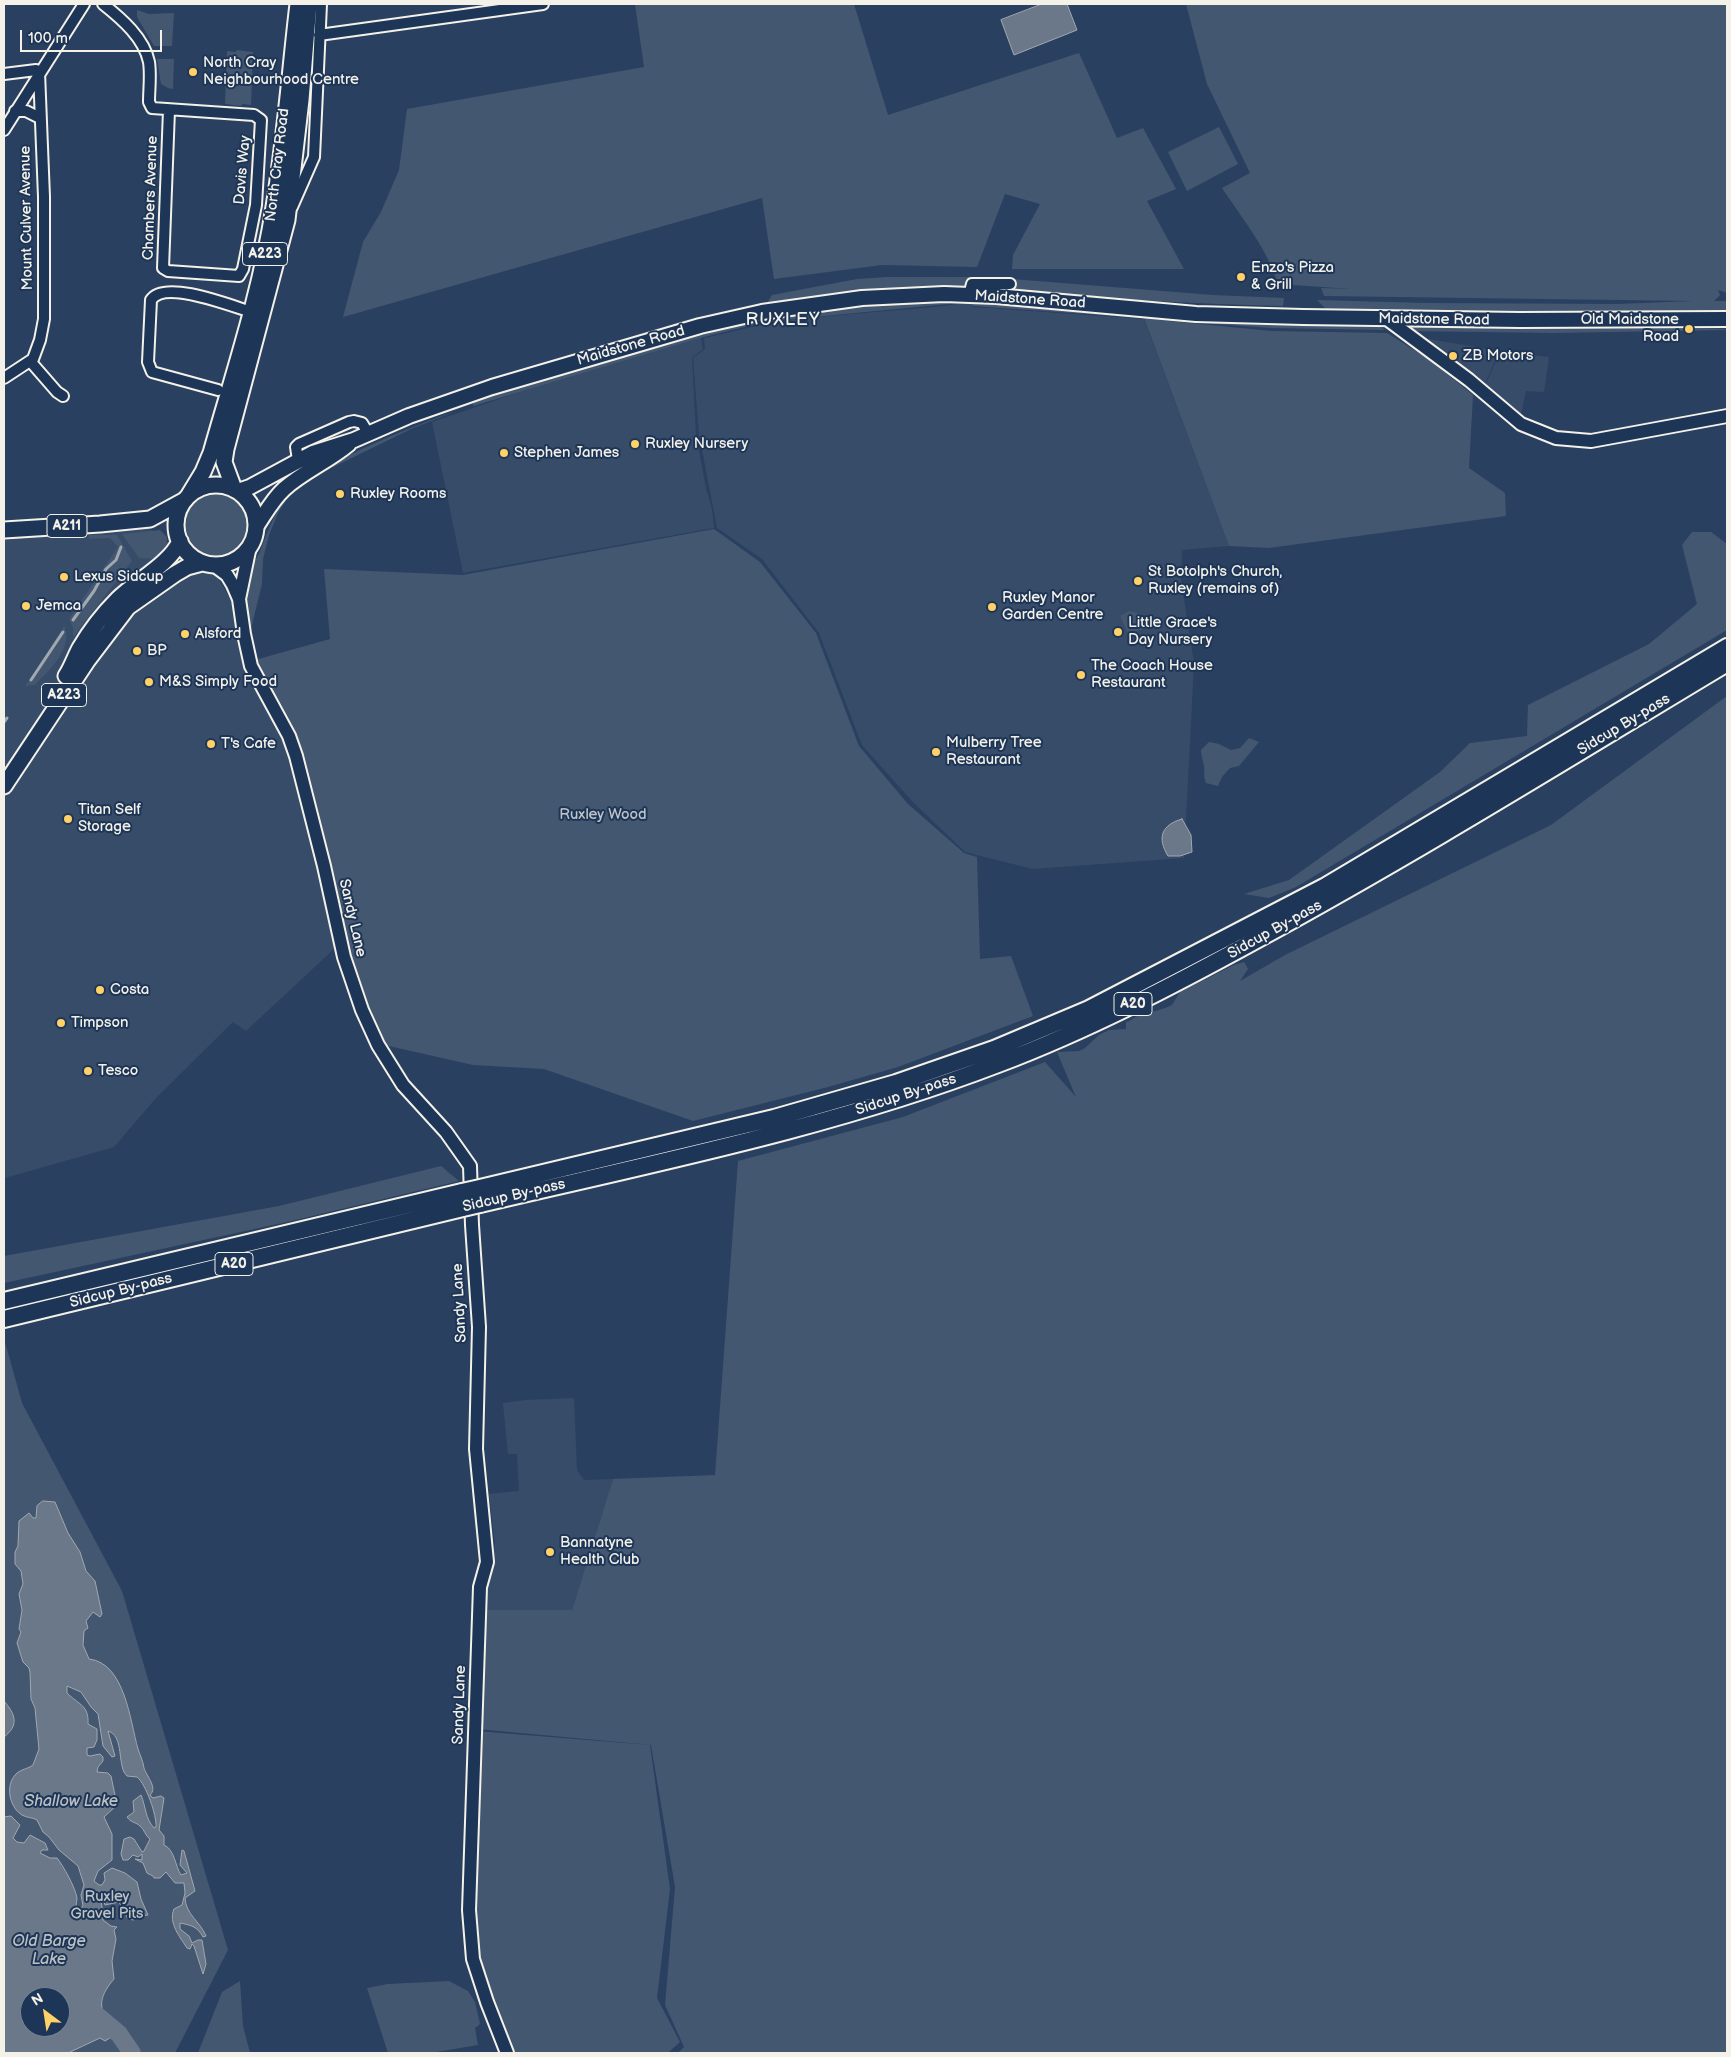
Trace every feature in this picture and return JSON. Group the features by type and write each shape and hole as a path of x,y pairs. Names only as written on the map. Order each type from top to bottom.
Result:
{"highway":[{"name":"Sidcup By-pass","path":"4,1319 462,1200 480,1188 774,1118 896,1083 994,1049 1089,1009 1324,887 1727,647"},
{"name":"Sidcup By-pass","path":"4,1301 60,1287 462,1200 480,1204 777,1134 900,1098 999,1064 1096,1023 1200,970 1334,897 1727,663"},
{"name":"A20","path":"4,1294 60,1287"}],"main road":[{"name":"North Cray Road","path":"186,498 203,472 211,453 251,312 274,207 298,4"},
{"name":"North Cray Road","path":"236,490 224,462 287,220 301,100 310,83 313,54 313,34 309,4"},
{"name":"Maidstone Road","path":"236,490 250,487 313,453 354,440 409,416 492,387 700,326 762,312 862,298 944,294 1196,314 1387,319 1727,319"},
{"name":"Maidstone Road","path":"256,527 274,500 285,488 339,453 354,440"},
{"path":"150,519 166,526 187,551 208,564 230,562 239,558 250,546 256,527 255,513 252,506 236,490 223,485 211,484 200,488 186,498 177,516 179,540"},
{"name":"A211","path":"4,530 150,519 186,498"},
{"name":"A223","path":"4,781 82,659 98,621 140,579 168,558 179,540"},
{"name":"A223","path":"4,781 52,697 60,693 82,659 128,607 187,567 208,564"}],"street":[{"path":"4,130 39,72 84,4"},
{"name":"Davis Way","path":"103,4 127,23 148,59 150,105 154,109 254,115 262,122 256,205 240,274"},
{"name":"North Cray Road","path":"287,220 314,157 313,34 321,4"},
{"path":"313,34 543,4"},
{"path":"4,74 36,70 39,72"},
{"name":"Mount Culver Avenue","path":"30,362 40,340 44,319 44,197 39,72"},
{"name":"Chambers Avenue","path":"169,110 163,268 168,271 236,276 240,274"},
{"path":"15,111 26,111 40,118"},
{"path":"969,296 972,284 1010,284"},
{"path":"218,390 152,372 148,362 151,300 155,295 162,292 182,292 251,312"},
{"path":"1387,319 1469,380 1521,424 1556,438 1591,440 1727,416"},
{"path":"4,378 30,362 57,392 63,396"},
{"path":"298,460 296,447 299,444 349,422 362,423 368,433"},
{"name":"Sandy Lane","path":"239,599 250,546"},
{"name":"Sandy Lane","path":"208,564 229,577 239,599 251,666 289,736 299,762 344,957 362,1010 378,1045 403,1085 446,1132 470,1166 479,1327 476,1449 487,1562 480,1587 469,1910 473,1958 487,2002 507,2053"}],"shaded area":[{"name":"Ruxley Manor Garden Centre","path":"969,302 973,307 1144,319 1229,546 1182,550 1181,580 1194,663 1184,858 1033,869 965,852 913,802 862,745 819,633 762,559 717,528 699,434 693,358 705,349 704,338 783,320 944,306"},
{"path":"1417,337 1499,351 1484,386 1457,363"},
{"path":"701,338 703,349 692,358 696,435 712,509 714,528 463,573 432,422 520,392"},
{"path":"1500,352 1549,357 1544,392 1526,391 1521,415 1484,388"},
{"path":"144,525 218,578 233,604 244,662 289,737 322,866 335,948 246,1031 233,1022 156,1098 114,1147 5,1178 4,532"},
{"path":"574,1398 577,1470 584,1480 613,1479 572,1610 484,1610 495,1544 489,1494 519,1491 517,1454 508,1454 503,1403"}],"green space":[{"path":"635,4 854,4 888,115 1079,53 1117,138 1143,128 1176,189 1147,201 1184,269 1012,269 1013,255 1040,204 1005,194 977,267 882,265 774,279 762,198 343,317 363,242 381,212 399,170 407,109 644,67"},
{"path":"1186,4 1727,4 1727,293 1718,290 1720,295 1714,301 1727,301 1727,313 1522,314 1328,311 1317,300 1425,303 1617,304 1694,301 1324,296 1321,288 1352,289 1278,284 1274,271 1261,247 1222,188 1250,173 1207,84"},
{"path":"137,10 149,14 174,13 172,46 154,46 137,17"},
{"path":"237,50 253,52 251,105 225,104 227,51 236,52"},
{"path":"157,59 174,59 173,89 161,84"},
{"path":"1219,127 1238,164 1187,191 1168,152"},
{"path":"970,277 967,288 856,291 766,305 772,295 857,279"},
{"path":"1012,279 1213,295 1284,298 1283,306 1077,296 1009,291"},
{"path":"941,301 972,302 1035,306 1161,318 1378,326 1386,330 1272,328 1158,320 1272,331 1387,333 1427,358 1473,395 1469,468 1505,493 1506,516 1269,548 1229,546 1144,318 973,306 969,302 760,323 704,337 473,406 473,400 748,322 851,307"},
{"path":"1407,327 1727,330 1554,333 1408,331"},
{"path":"459,410 411,429 323,472 292,491 314,474 376,442"},
{"path":"224,490 236,496 245,505 251,517 249,537 241,548 224,558 210,558 193,548 185,537 183,517 193,500 204,492"},
{"path":"292,491 278,513 269,535 263,559 262,584 250,633 246,596 249,573 277,512"},
{"name":"Ruxley Wood","path":"714,529 760,562 816,633 859,746 908,804 964,853 977,857 980,959 1011,956 1033,1016 898,1067 828,1087 693,1121 544,1069 473,1065 380,1044 345,957 304,776 267,693 255,660 330,639 324,569 463,575"},
{"path":"160,530 167,537 166,551 158,559 139,558 122,534"},
{"path":"1692,532 1711,532 1727,544 1727,630 1296,887 1269,898 1244,894 1289,880 1440,772 1470,743 1527,736 1528,705 1649,644 1697,604 1682,545"},
{"path":"89,535 117,535 132,561 73,637 73,628 69,619 118,547 110,538 89,539"},
{"path":"1129,611 1137,613 1145,628 1132,633 1134,639 1131,640 1120,616"},
{"path":"64,626 66,642 59,658 35,685 25,686"},
{"path":"1727,696 1727,2053 678,2053 684,2047 665,2005 675,1887 651,1745 477,1729 484,1610 572,1610 613,1479 715,1475 738,1161 903,1117 1045,1062 1076,1097 1057,1052 1079,1051 1099,1035 1109,1030 1126,1029 1126,1022 1172,1005 1180,992 1234,965 1244,962 1248,969 1240,981 1285,955 1551,825"},
{"path":"1249,738 1259,742 1239,766 1230,768 1222,777 1218,786 1206,783 1201,750 1209,742 1219,744 1231,750 1240,748"},
{"path":"441,1166 459,1181 287,1222 4,1283 4,1256 279,1206"},
{"name":"Ruxley Gravel Pits","path":"4,1342 22,1403 122,1591 228,1950 175,2053 4,2053"},
{"path":"476,1731 650,1745 670,1889 657,1998 680,2042 668,2053 509,2053 474,1958"},
{"path":"240,1981 243,2026 250,2053 198,2053 222,1992"},
{"path":"449,1981 468,1991 475,2002 480,2024 475,2028 478,2045 430,2053 388,2053 367,1988 388,1984"}],"water":[{"path":"1042,4 1067,4 1077,30 1014,55 1001,20"},
{"path":"1182,819 1191,835 1192,852 1180,856 1168,856 1163,843 1163,833 1169,825"},
{"path":"43,1501 55,1502 68,1533 80,1552 86,1571 95,1581 102,1614 100,1617 93,1612 86,1621 88,1628 84,1631 83,1645 89,1659 101,1663 111,1671 118,1682 124,1695 144,1768 153,1789 150,1795 153,1798 161,1796 164,1798 159,1830 164,1836 164,1845 173,1854 181,1875 187,1873 180,1865 182,1850 184,1851 195,1891 185,1898 186,1904 206,1936 203,1937 194,1927 180,1923 180,1929 189,1936 192,1943 202,1940 206,1964 203,1974 194,1946 192,1944 190,1949 187,1948 174,1925 174,1909 182,1905 185,1893 184,1883 175,1883 166,1872 160,1878 154,1878 147,1873 143,1863 135,1859 142,1860 142,1854 138,1857 133,1855 128,1860 123,1860 121,1854 124,1839 130,1837 134,1839 142,1852 150,1839 142,1828 127,1817 134,1812 133,1801 141,1795 147,1816 154,1828 156,1827 156,1822 153,1808 147,1793 137,1777 127,1776 124,1772 116,1738 108,1731 115,1756 112,1757 103,1746 98,1714 81,1692 67,1686 67,1693 85,1709 88,1724 97,1729 97,1740 94,1747 87,1748 87,1755 100,1754 103,1757 97,1772 108,1773 111,1776 117,1805 104,1817 112,1834 112,1860 98,1871 94,1881 102,1885 105,1880 104,1873 112,1868 125,1873 137,1882 141,1899 148,1915 137,1917 134,1920 128,1919 119,1902 105,1905 101,1893 98,1891 101,1897 103,1920 111,1926 117,1927 114,1930 116,1939 112,1961 114,1979 104,1994 102,2008 108,2018 121,2031 105,2041 100,2038 68,2053 4,2053 4,1817 11,1816 20,1825 13,1838 17,1842 24,1843 30,1835 45,1843 48,1850 42,1850 40,1853 50,1858 57,1858 74,1888 77,1898 76,1907 78,1910 83,1906 81,1895 84,1885 78,1866 59,1850 43,1832 37,1820 24,1816 14,1807 10,1796 10,1784 16,1774 33,1765 39,1749 35,1708 31,1699 30,1672 23,1662 17,1643 21,1632 19,1629 22,1610 19,1594 23,1584 21,1571 15,1564 19,1521 29,1513 33,1518 36,1518 37,1506"},
{"path":"4,1701 11,1710 14,1724 9,1733 4,1737"}],"waterway":[{"path":"73,620 94,591 106,569 116,560 121,547"},
{"path":"31,680 63,632"},
{"path":"4,722 7,718"},
{"path":"70,2014 94,2013 119,2034 132,2053"}],"place":[{"name":"North Cray Neighbourhood Centre","path":"193,72"},
{"name":"Enzo's Pizza & Grill","path":"1241,277"},
{"name":"Old Maidstone Road","path":"1689,329"},
{"name":"ZB Motors","path":"1453,356"},
{"name":"Ruxley Nursery","path":"635,444"},
{"name":"Stephen James","path":"504,453"},
{"name":"Ruxley Rooms","path":"340,494"},
{"name":"Lexus Sidcup","path":"64,577"},
{"name":"St Botolph's Church, Ruxley (remains of)","path":"1138,581"},
{"name":"Jemca","path":"26,606"},
{"name":"Ruxley Manor Garden Centre","path":"992,607"},
{"name":"Little Grace's Day Nursery","path":"1118,632"},
{"name":"Alsford","path":"185,634"},
{"name":"BP","path":"137,651"},
{"name":"The Coach House Restaurant","path":"1081,675"},
{"name":"M&S Simply Food","path":"149,682"},
{"name":"T's Cafe","path":"211,744"},
{"name":"Mulberry Tree Restaurant","path":"936,752"},
{"name":"Titan Self Storage","path":"68,819"},
{"name":"Costa","path":"100,990"},
{"name":"Timpson","path":"61,1023"},
{"name":"Tesco","path":"88,1071"},
{"name":"Bannatyne Health Club","path":"550,1552"}],"district":[{"name":"RUXLEY","path":"783,320"}],"water label":[{"name":"Shallow Lake","path":"71,1802"},
{"name":"Old Barge Lake","path":"49,1951"}]}
